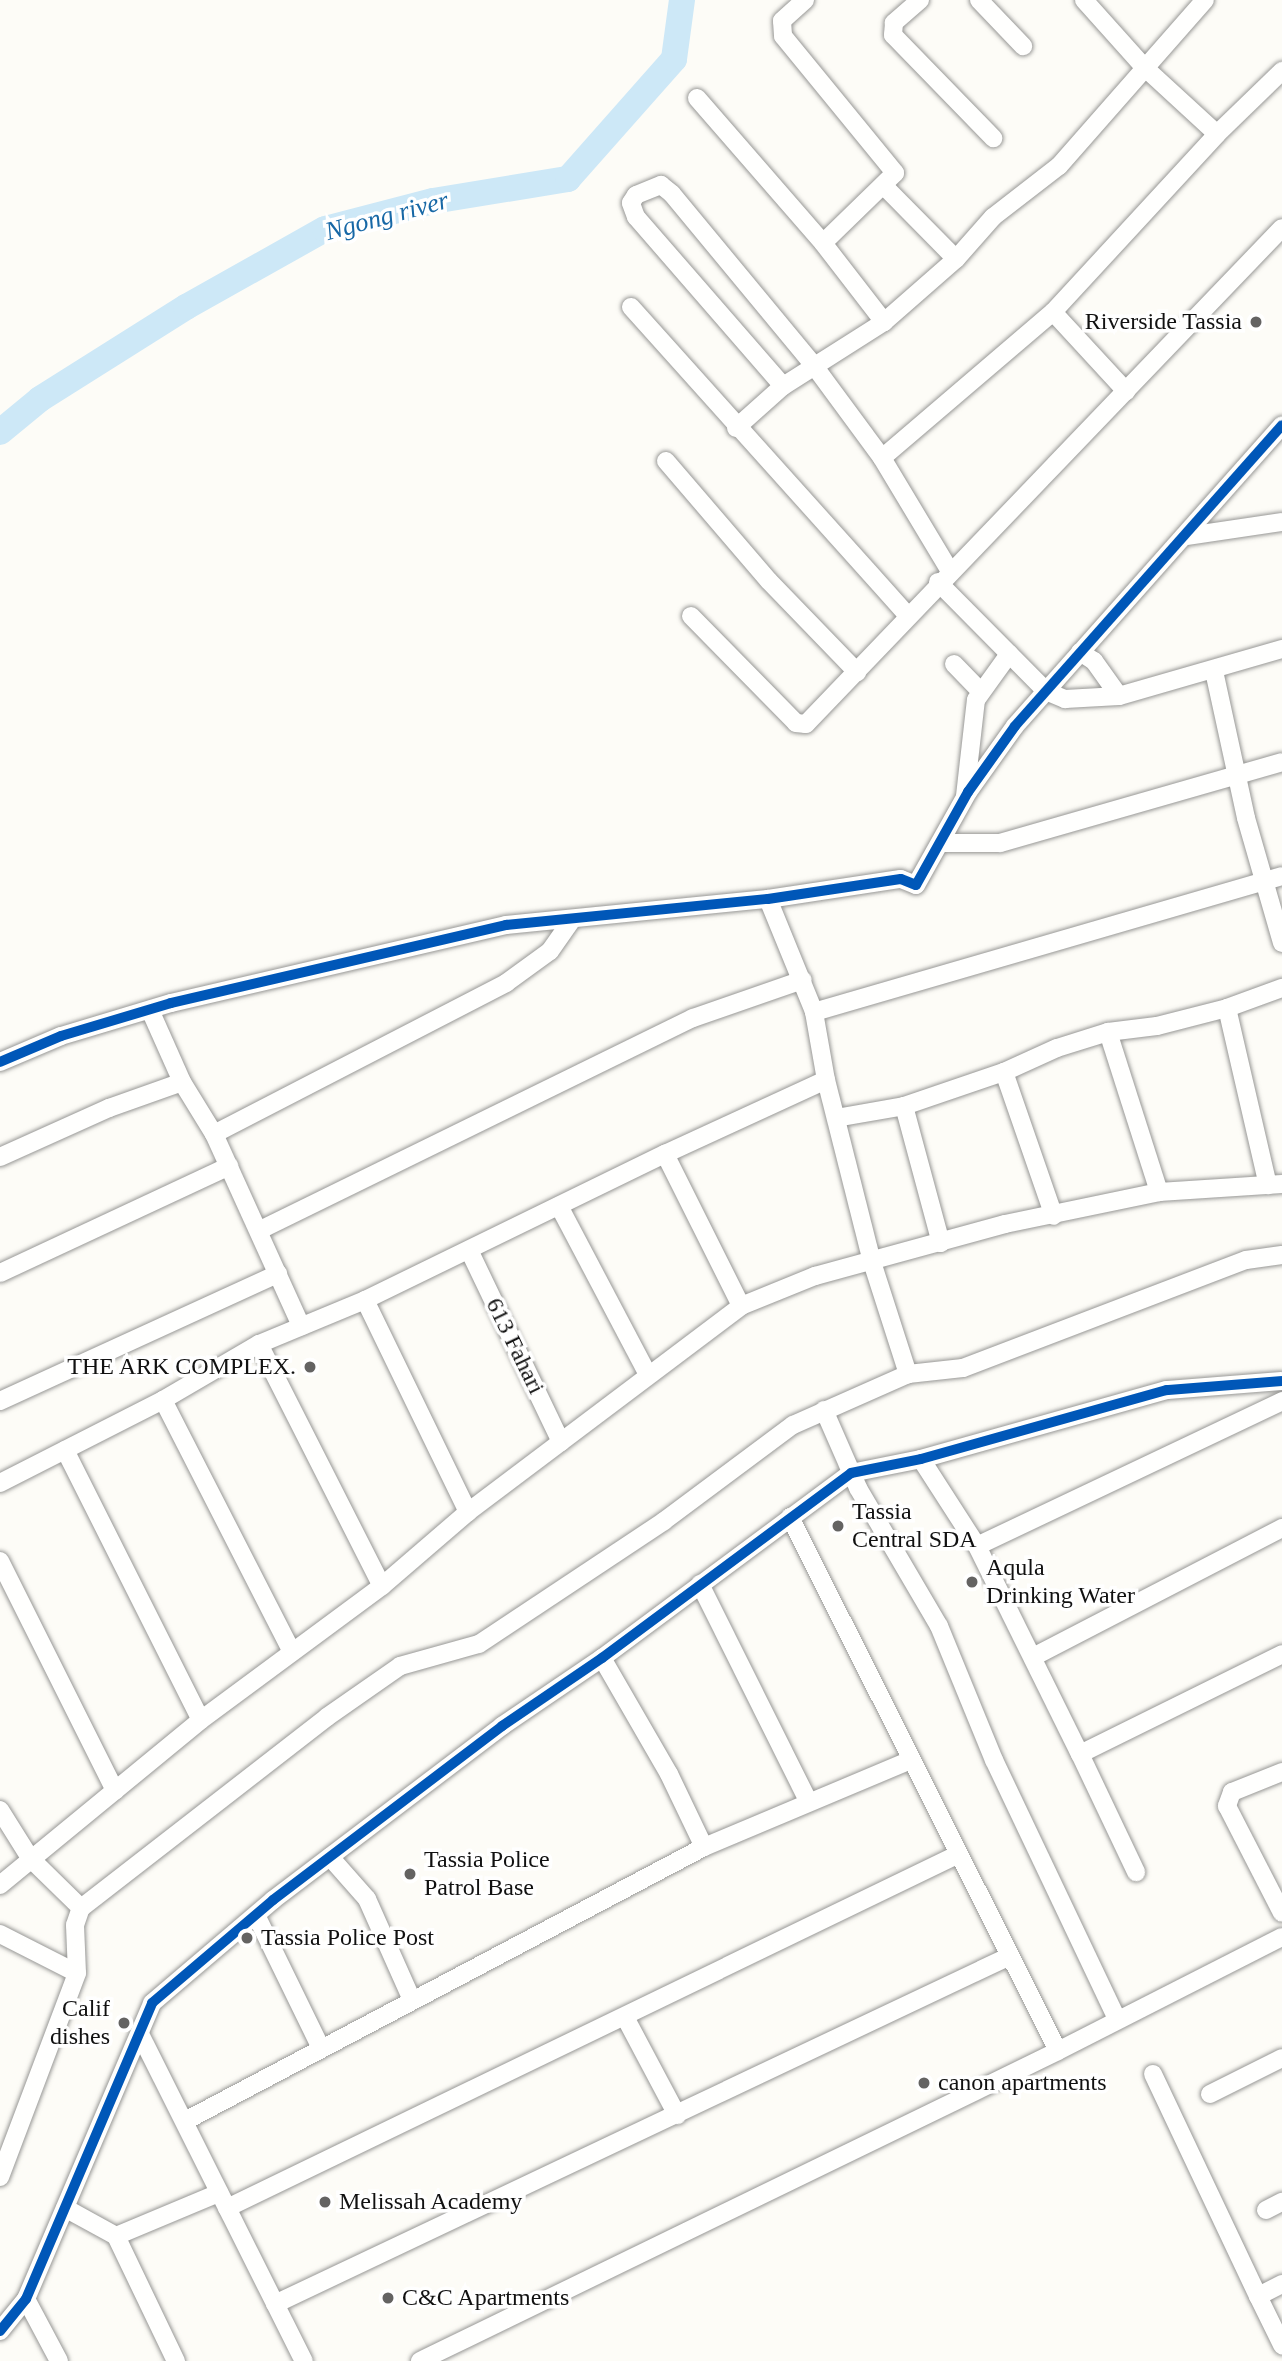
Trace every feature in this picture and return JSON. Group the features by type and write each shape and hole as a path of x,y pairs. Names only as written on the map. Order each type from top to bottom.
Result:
{"street":[{"path":"805,0 782,21 783,36 892,165 895,173 886,187 823,243"},
{"path":"920,0 894,23 893,35 993,138"},
{"path":"979,0 1023,46"},
{"path":"736,428 783,386 884,322 956,259 993,217 1059,166 1143,66 1205,0"},
{"path":"1094,4 1143,66 1217,134"},
{"path":"882,458 1053,312 1217,134 1282,71"},
{"path":"697,98 823,243 884,322"},
{"path":"783,386 636,217 631,203 636,195 661,185 671,194 815,367 882,458 944,577 1009,654 1046,691 1065,699 1119,696 1214,671 1282,649"},
{"path":"886,187 956,259"},
{"path":"691,616 800,725 857,672 907,615 1282,228"},
{"path":"631,307 736,428 907,615"},
{"path":"1053,312 1126,391"},
{"path":"0,1062 61,1036 150,1010 408,946 506,925 768,899 901,879 916,885 990,759 1080,652 1187,536 1282,425"},
{"path":"666,461 769,581 857,672"},
{"path":"1187,536 1282,522"},
{"path":"1080,652 1094,661 1119,696"},
{"path":"965,799 966,763 980,691 1009,654"},
{"path":"954,664 980,691"},
{"path":"1214,671 1264,881 1282,943"},
{"path":"942,843 1000,842 1282,762"},
{"path":"814,1012 1282,876"},
{"path":"768,899 814,1012 826,1080 872,1262 908,1374"},
{"path":"214,1135 506,983 550,951 572,919"},
{"path":"260,1230 692,1018 803,980"},
{"path":"836,1118 904,1106 1004,1072 1108,1032 1157,1026 1227,1008 1282,988"},
{"path":"0,1885 201,1720 291,1650 382,1586 468,1512 741,1306 803,1280 1005,1224 1054,1216 1159,1192 1275,1185 1227,1008"},
{"path":"150,1010 182,1082 214,1135 260,1230 302,1326"},
{"path":"1108,1032 1159,1192"},
{"path":"1004,1072 1054,1216"},
{"path":"0,1483 163,1400 259,1344 365,1300 665,1154 826,1080"},
{"path":"0,1157 109,1108 182,1082"},
{"path":"904,1106 941,1243"},
{"path":"665,1154 741,1306"},
{"path":"0,1273 229,1166"},
{"path":"559,1206 648,1375"},
{"name":"613 Fahari","path":"469,1250 561,1442"},
{"path":"0,2177 77,1973 75,1925 81,1908 400,1666 479,1644 664,1521 793,1425 824,1410 908,1374 963,1368 1246,1260 1282,1255"},
{"path":"0,1401 278,1274"},
{"path":"365,1300 468,1512"},
{"path":"259,1344 382,1586"},
{"path":"0,2331 26,2299 131,2045 139,2034 152,2003 256,1915 502,1726 602,1658 851,1473 921,1459 1167,1390 1282,1381"},
{"path":"163,1400 291,1650"},
{"path":"977,1546 1282,1401"},
{"path":"824,1410 851,1473 939,1626 994,1760 1117,2019"},
{"path":"65,1450 201,1720"},
{"path":"921,1459 977,1546 1136,1872"},
{"path":"790,1517 957,1855 1058,2051"},
{"path":"1033,1657 1282,1528"},
{"path":"0,1561 115,1791"},
{"path":"700,1584 808,1801"},
{"path":"1080,1754 1282,1654"},
{"path":"602,1658 669,1774 704,1847"},
{"path":"185,2121 704,1847 808,1801 911,1760"},
{"path":"1282,1772 1231,1793 1227,1806 1282,1913"},
{"path":"0,1810 30,1858 81,1908"},
{"path":"116,2236 223,2201 626,2019 957,1855"},
{"path":"330,1857 367,1899 412,2000"},
{"path":"256,1915 321,2048"},
{"path":"0,1934 77,1973"},
{"path":"421,2361 1058,2051 1282,1937"},
{"path":"275,2304 1010,1956"},
{"path":"626,2019 677,2115"},
{"path":"139,2034 304,2361"},
{"path":"1210,2094 1282,2058"},
{"path":"1153,2074 1282,2345"},
{"path":"65,2208 116,2236 176,2361"},
{"path":"1258,2296 1282,2284"},
{"path":"26,2299 59,2361"}],"waterway":[{"name":"Ngong river","path":"0,432 40,399 186,307 325,229 433,201 568,179 674,59 682,0"}],"cycle path":[{"path":"0,1062 61,1036 171,1003 506,925 768,899 901,879 916,885 968,792 1015,726 1282,425"},
{"path":"0,2331 26,2299 152,2003 273,1900 502,1726 602,1658 851,1473 921,1459 1167,1390 1282,1381"}],"place":[{"name":"Riverside Tassia","path":"1256,322"},
{"name":"THE ARK COMPLEX.","path":"310,1367"},
{"name":"Tassia Central SDA","path":"838,1526"},
{"name":"Aqula Drinking Water","path":"972,1582"},
{"name":"Tassia Police Patrol Base","path":"410,1874"},
{"name":"Tassia Police Post","path":"247,1938"},
{"name":"Calif dishes","path":"124,2023"},
{"name":"canon apartments","path":"924,2083"},
{"name":"Melissah Academy","path":"325,2202"},
{"name":"C&C Apartments","path":"388,2298"}]}
